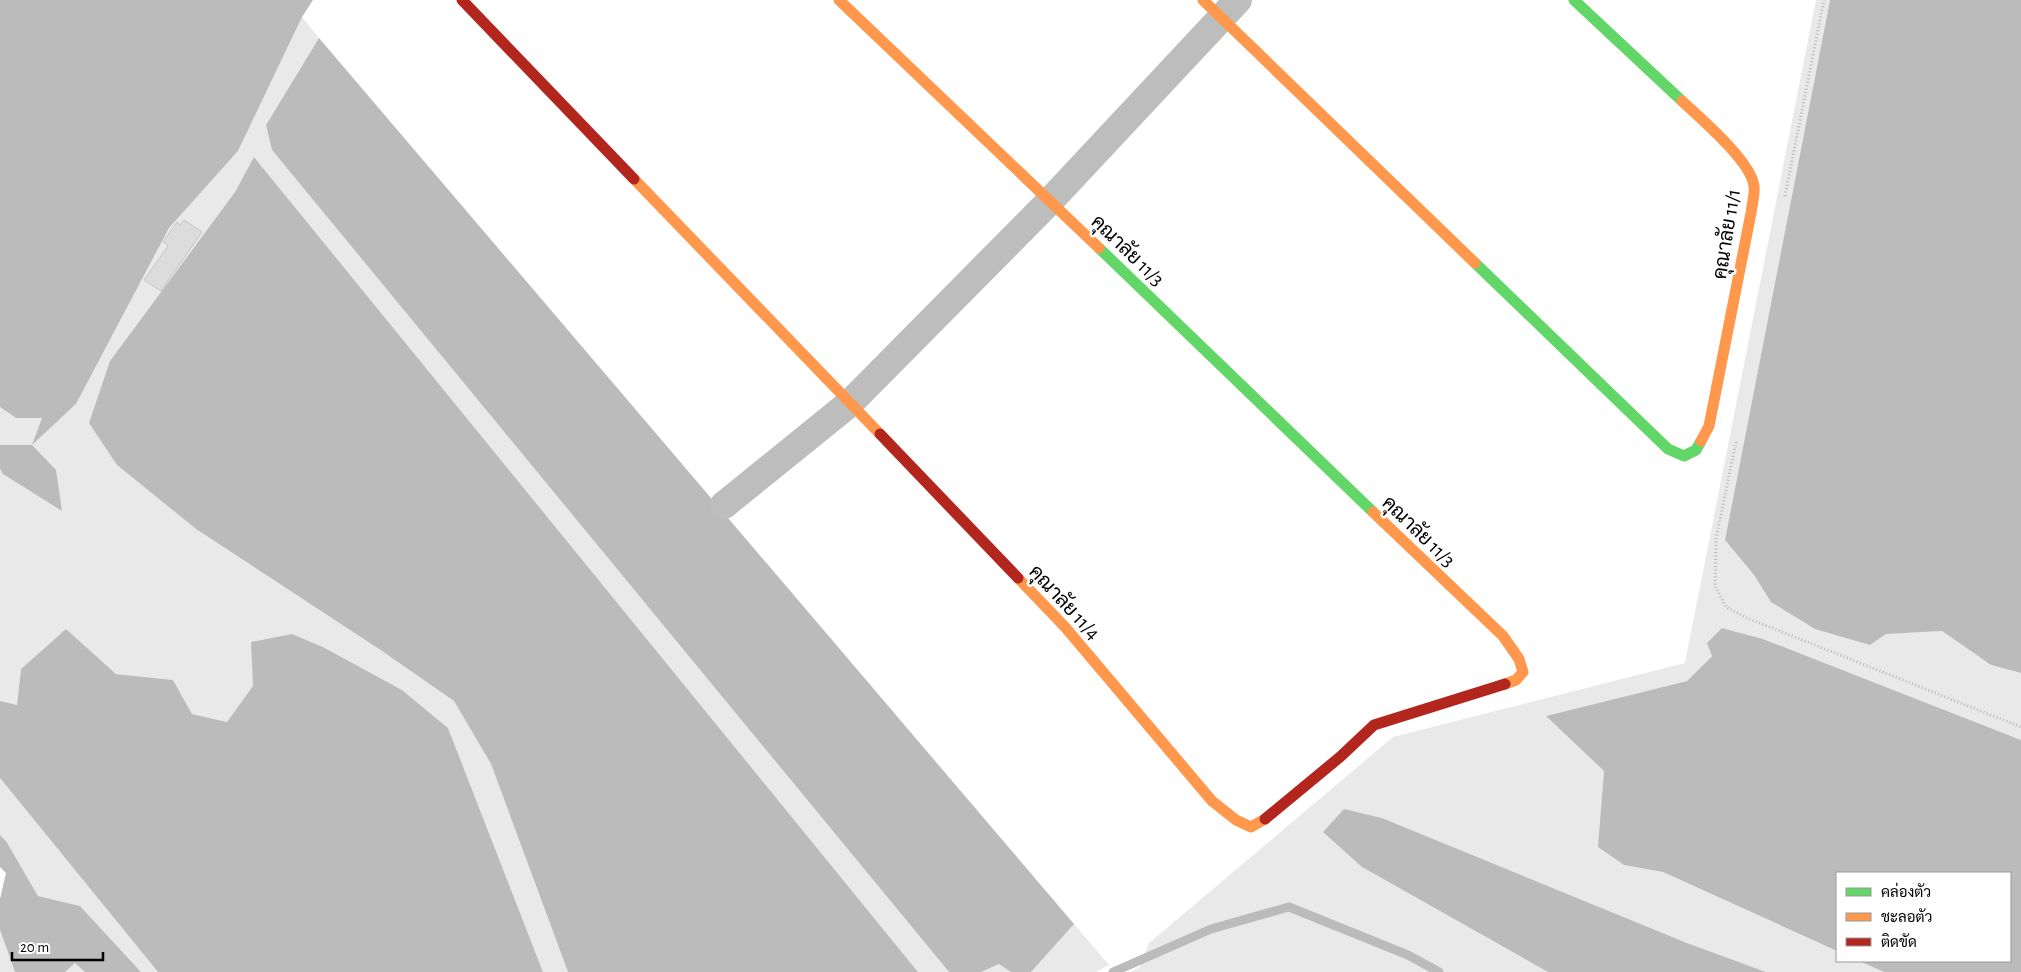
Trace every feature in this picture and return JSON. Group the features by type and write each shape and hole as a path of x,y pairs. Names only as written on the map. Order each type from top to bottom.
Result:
{"street":[{"name":"คุณาลัย 11/4","path":"462,0 1065,627 1212,801 1236,820 1251,827"},
{"path":"839,0 1050,200"},
{"name":"คุณาลัย 11/1","path":"1221,6 1668,449 1684,456 1696,450 1709,426 1751,213 1754,185 1744,164 1715,132 1574,0"},
{"path":"724,504 850,403 1050,200 1221,6"},
{"name":"คุณาลัย 11/3","path":"1050,200 1503,636 1520,659 1523,672 1516,680 1374,725 1340,757 1271,815 1251,827"}],"path":[{"path":"1785,196 1824,0"},
{"path":"1736,441 1716,539 1715,586 1726,607 1747,618 2021,727"}],"shaded area":[{"path":"0,0 313,0 302,17 238,151 169,228 76,404 32,445 42,418 16,418 0,407"},
{"path":"1816,0 1830,0 1725,540 1754,575 1771,602 1870,645 1886,634 1942,631 1991,665 2021,673 2021,740 1763,639 1722,628 1712,655 1687,681 1546,716 1604,771 1599,847 1624,865 1663,872 1836,951 1836,962 1861,962 1884,972 1766,972 1687,943 1382,818 1344,809 1362,867 1548,972 1130,972 1140,967 1149,943 1393,737 1685,663"},
{"path":"1830,0 2021,0 2021,673 1991,665 1942,631 1886,634 1870,645 1815,629 1771,602 1754,575 1725,540"},
{"path":"302,17 319,38 266,125 272,150 949,972 918,972 254,157 235,192 110,361 117,465 196,529 382,651 454,701 491,764 568,972 543,972 448,728 402,690 323,647 292,634 227,722 192,714 173,680 116,674 66,629 21,669 17,705 0,701 0,469 3,474 62,510 32,445 0,445 0,407 16,418 42,418 33,444 76,404 169,228 238,151"},
{"path":"319,38 1074,924 1031,972 1011,972 999,964 981,972 949,972 272,150 266,125"},
{"path":"254,157 918,972 568,972 491,764 454,701 382,651 196,529 117,465 89,423 110,361 235,192"},
{"path":"0,445 32,445 56,470 62,511 3,474 0,469"},
{"path":"1722,628 1763,639 2021,740 2021,972 1884,972 1861,962 2011,962 2011,872 1836,872 1836,951 1663,872 1624,865 1598,847 1604,771 1546,716 1687,681 1712,656 1707,643"},
{"path":"66,629 116,674 173,680 192,714 227,722 253,686 251,642 292,634 323,647 402,690 448,728 543,972 158,972 0,778 0,701 17,705 21,669"},
{"path":"0,778 158,972 141,972 80,906 38,896 6,841 0,835"},
{"path":"1344,809 1382,818 1687,943 1766,972 1548,972 1362,867 1323,832"},
{"path":"0,835 6,841 38,896 80,906 141,972 85,972 75,963 65,972 15,972 0,930 0,899 6,873 0,867"},
{"path":"1074,924 1109,965 1096,972 1031,972"},
{"path":"0,930 15,972 0,972"},
{"path":"75,962 85,972 65,972"},
{"path":"999,964 1011,972 981,972"}],"building":[{"path":"184,220 202,232 161,291 144,280 168,246 163,242 177,222 180,225"}],"waterway":[{"path":"1113,972 1211,929 1289,907 1408,955 1439,972"}],"traffic: fast":[{"path":"1574,0 1682,101"},
{"path":"1099,248 1373,512"},
{"path":"1475,263 1668,449 1684,456 1696,450 1701,441"}],"traffic: slow":[{"path":"839,0 1099,248"},
{"path":"1203,0 1475,263"},
{"path":"1682,101 1724,140 1744,165 1751,176 1754,186 1751,213 1709,426 1701,441"},
{"path":"634,179 880,434"},
{"path":"1373,512 1503,636 1519,659 1523,672 1516,680 1505,684"},
{"path":"1018,578 1065,627 1212,801 1236,820 1251,827 1265,819"}],"traffic: jam":[{"path":"462,0 634,179"},
{"path":"880,434 1018,578"},
{"path":"1265,819 1340,757 1374,725 1505,684"}]}
